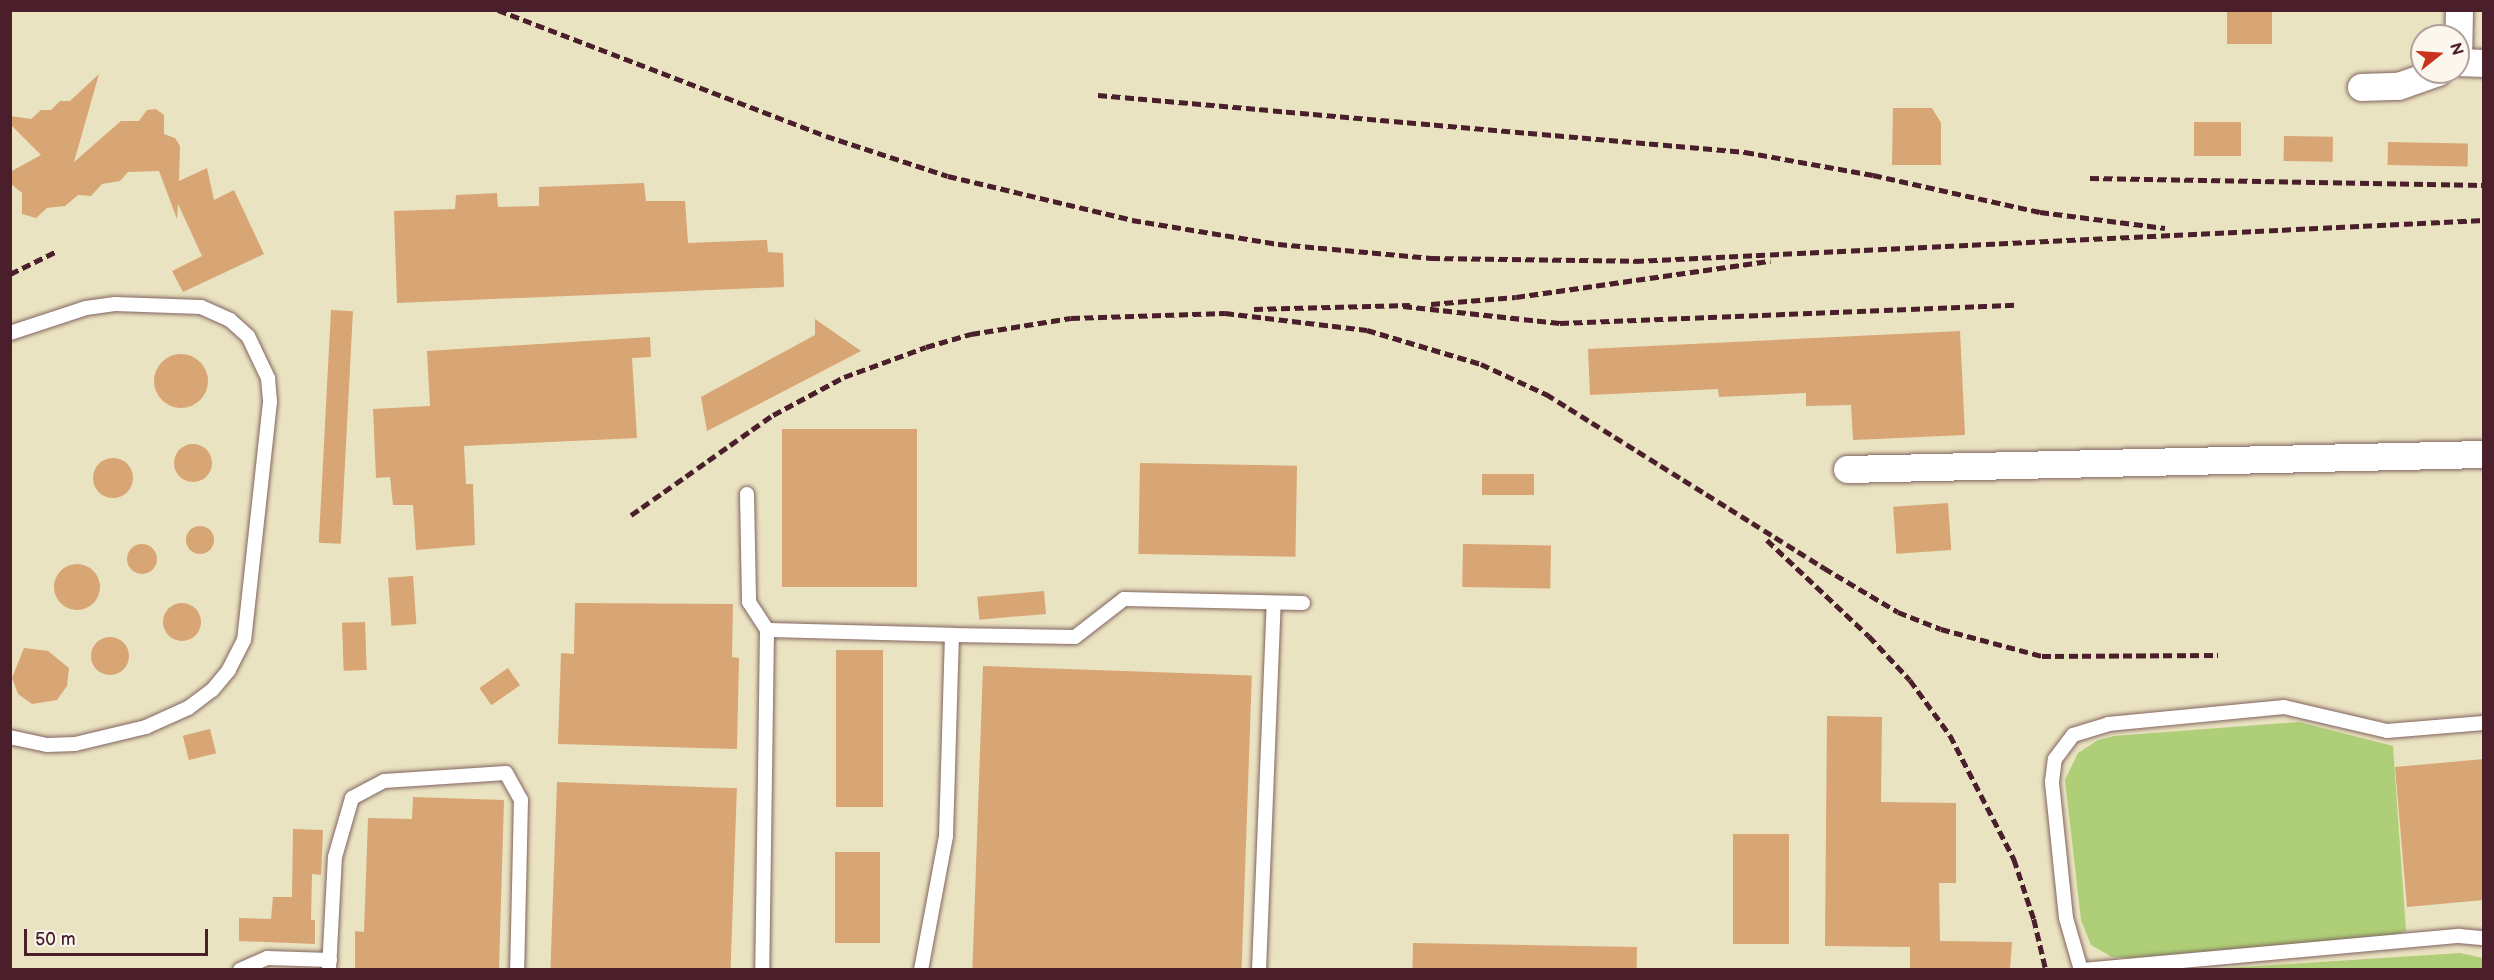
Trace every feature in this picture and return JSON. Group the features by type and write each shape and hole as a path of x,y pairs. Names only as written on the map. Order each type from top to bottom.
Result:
{"street":[{"path":"2361,87 2398,86 2410,82"},
{"path":"1847,469 2484,454"}],"lane":[{"path":"10,333 86,308 115,304 201,307 230,320 248,336 268,378 270,402 244,640 229,670 212,690 188,708 146,727 75,744 47,745 10,737"},
{"path":"747,494 749,602 767,630 762,969"},
{"path":"767,630 1076,637 1124,599 1303,603"},
{"path":"1259,969 1274,603"},
{"path":"921,969 946,836 952,635"},
{"path":"2484,723 2387,731 2284,707 2108,724 2073,735 2055,759 2052,782 2066,918 2082,969 2459,936 2484,938"},
{"path":"240,969 267,958 330,965 335,857 352,798 384,781 506,773 521,800 517,969"}],"green space":[{"path":"2299,722 2393,746 2406,931 2390,936 2129,958 2112,957 2091,945 2081,920 2065,780 2078,753 2098,740 2114,736"},
{"path":"2460,953 2483,958 2483,969 2210,969"}],"building":[{"path":"2227,10 2272,10 2272,44 2227,44"},
{"path":"99,74 74,162 121,121 139,121 147,110 156,109 164,115 164,134 175,138 180,146 179,181 207,168 214,200 234,190 264,254 183,292 172,271 202,256 178,204 177,219 159,171 128,172 120,181 102,184 91,196 78,195 65,206 47,208 36,218 22,214 22,193 10,183 10,172 41,155 10,124 10,116 31,119 41,110 51,110 60,101 70,101"},
{"path":"1893,108 1932,108 1941,123 1941,165 1892,165"},
{"path":"2194,122 2241,122 2241,156 2194,156"},
{"path":"2284,136 2333,137 2333,162 2284,161"},
{"path":"2388,142 2468,143 2468,166 2388,165"},
{"path":"644,183 646,201 685,201 688,243 767,240 768,252 783,253 784,287 397,303 394,211 455,209 456,195 497,193 498,207 539,206 539,187"},
{"path":"331,310 353,311 341,544 319,543"},
{"path":"815,319 861,351 707,431 701,397 815,335"},
{"path":"1960,331 1965,435 1853,440 1851,405 1806,406 1806,393 1719,397 1718,389 1590,395 1588,349"},
{"path":"650,337 651,357 632,358 637,438 464,446 466,484 473,484 475,545 416,550 413,505 393,505 390,477 376,478 373,409 430,406 427,351"},
{"path":"181,354 191,356 200,362 206,371 208,381 206,391 200,400 191,406 181,408 171,406 162,400 156,391 154,381 156,371 162,362 171,356"},
{"path":"782,429 917,429 917,587 782,587"},
{"path":"193,444 206,450 212,463 206,476 193,482 180,476 174,463 180,450"},
{"path":"113,458 121,459 127,464 132,470 132,486 127,492 121,497 113,498 105,497 99,492 94,486 93,478 94,470 99,464 105,459"},
{"path":"1140,463 1297,466 1295,557 1138,554"},
{"path":"1482,474 1534,474 1534,495 1482,495"},
{"path":"1948,503 1951,550 1896,554 1893,507"},
{"path":"200,526 210,530 214,540 210,550 200,554 190,550 186,540 190,530"},
{"path":"142,544 148,545 156,553 156,565 148,573 142,574 136,573 128,565 127,559 128,553 136,545"},
{"path":"1463,544 1551,546 1550,589 1462,587"},
{"path":"77,564 93,571 100,587 93,603 77,610 61,603 54,587 61,571"},
{"path":"413,576 416,624 391,626 388,578"},
{"path":"1044,591 1046,614 979,620 977,597"},
{"path":"182,603 189,604 195,609 200,615 200,629 195,635 189,640 182,641 175,640 169,635 164,629 163,622 164,615 169,609 175,604"},
{"path":"575,603 733,604 732,657 739,658 737,749 558,744 561,653 574,654"},
{"path":"365,622 367,670 344,671 342,623"},
{"path":"110,637 124,642 129,656 124,670 110,675 96,670 91,656 96,642"},
{"path":"24,648 48,651 69,668 67,686 57,700 32,704 18,694 12,678"},
{"path":"836,650 883,650 883,807 836,807"},
{"path":"983,666 1252,675 1242,970 972,969"},
{"path":"508,668 520,685 491,705 479,688"},
{"path":"1827,716 1882,717 1881,802 1956,803 1956,883 1939,883 1940,941 2012,942 2010,969 1910,969 1910,947 1825,946"},
{"path":"210,729 216,753 189,760 183,736"},
{"path":"2484,759 2484,900 2407,907 2395,767"},
{"path":"557,782 737,788 731,970 550,969"},
{"path":"413,797 504,800 499,969 355,969 355,931 364,932 368,818 412,819"},
{"path":"293,829 323,830 321,875 312,874 311,920 315,920 315,944 239,941 239,918 271,919 273,897 292,897"},
{"path":"1733,834 1789,834 1789,944 1733,944"},
{"path":"835,852 880,852 880,943 835,943"},
{"path":"1413,943 1637,947 1637,970 1413,969"}],"railway":[{"path":"498,10 826,136 948,176 1132,220 1278,244 1431,258 1635,261 2484,220"},
{"path":"1098,95 1745,152 1873,175 2040,212 2165,228"},
{"path":"2090,178 2484,185"},
{"path":"10,274 55,252"},
{"path":"1431,304 1516,297 1770,261"},
{"path":"1254,309 1410,305"},
{"path":"1403,306 1560,323 2016,305"},
{"path":"631,515 773,415 844,377 926,347 971,334 1071,318 1225,313 1367,330 1481,364 1546,394 1898,612 1941,629 2042,656 2218,655"},
{"path":"1767,540 1869,636 1910,680 1950,735 2014,859 2034,919 2046,970"}]}
